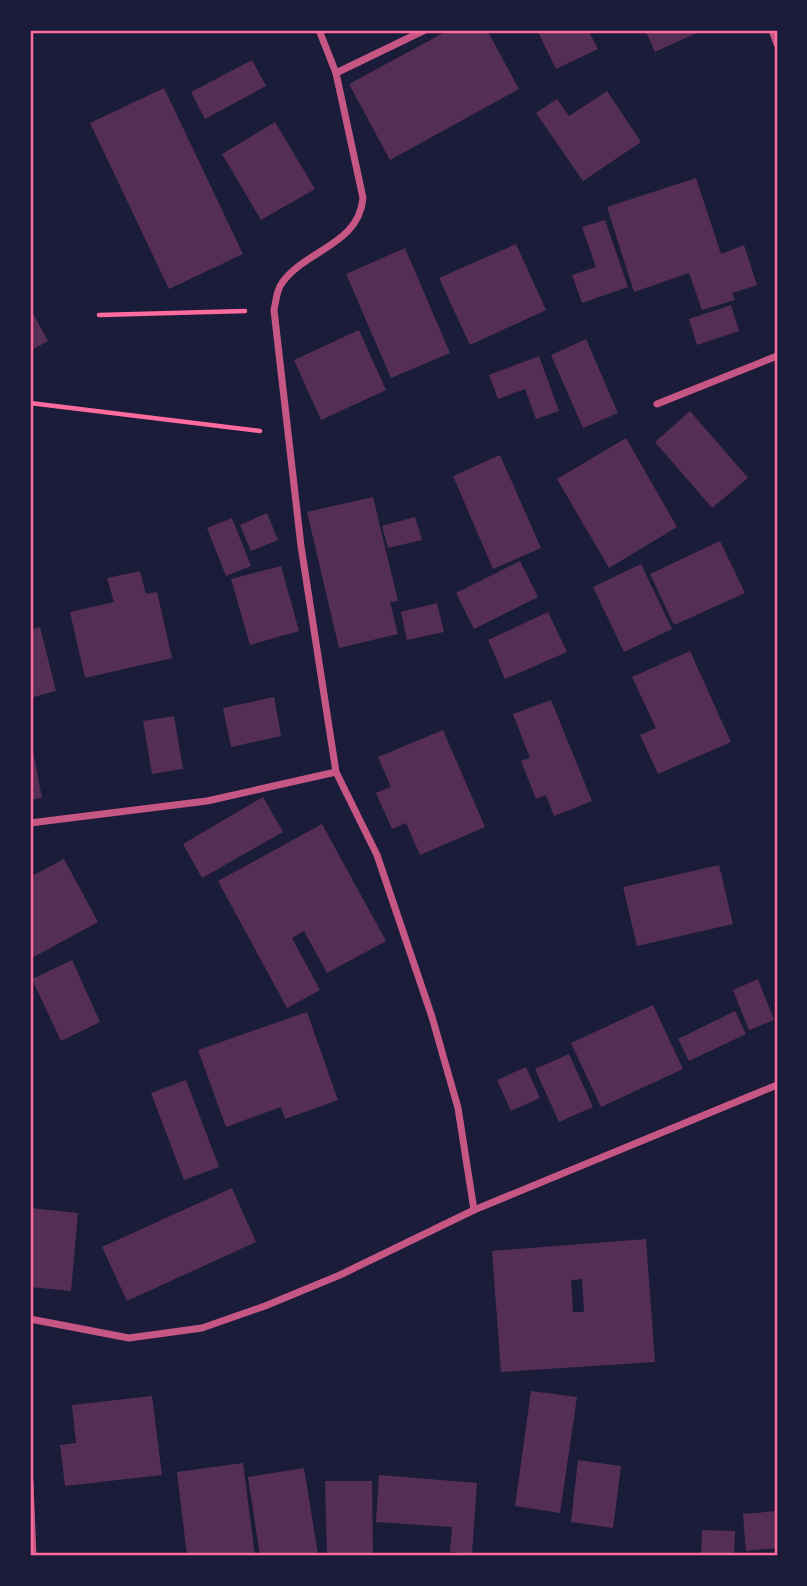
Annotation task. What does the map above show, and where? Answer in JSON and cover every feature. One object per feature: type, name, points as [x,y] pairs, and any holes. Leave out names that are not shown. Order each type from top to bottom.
[{"type":"street","points":[[318,30],[336,73],[363,198],[362,215],[351,230],[282,282],[274,310],[300,547],[336,772],[377,855],[432,1017],[457,1108],[474,1210]]},
{"type":"street","points":[[336,73],[425,30]]},
{"type":"street","points":[[772,30],[777,44]]},
{"type":"street","points":[[657,404],[777,356]]},
{"type":"street","points":[[30,823],[207,801],[336,772]]},
{"type":"street","points":[[30,1319],[129,1338],[202,1328],[340,1275],[474,1210],[777,1085]]},
{"type":"street","points":[[30,1482],[33,1556]]},
{"type":"path","points":[[99,316],[274,310]]},
{"type":"path","points":[[30,403],[289,434]]},
{"type":"building","points":[[449,30],[487,30],[519,89],[390,160],[349,84]]},
{"type":"building","points":[[537,30],[588,30],[598,49],[556,69]]},
{"type":"building","points":[[645,30],[703,30],[655,52]]},
{"type":"building","points":[[252,60],[266,86],[205,119],[191,92]]},
{"type":"building","points":[[164,88],[243,254],[169,289],[90,123]]},
{"type":"building","points":[[607,91],[641,142],[583,181],[536,113],[557,99],[569,116]]},
{"type":"building","points":[[275,122],[315,189],[261,220],[222,154]]},
{"type":"building","points":[[696,178],[721,254],[744,245],[757,285],[732,293],[735,300],[702,310],[689,273],[634,292],[607,207]]},
{"type":"building","points":[[605,220],[628,287],[582,303],[572,275],[596,267],[582,227]]},
{"type":"building","points":[[516,244],[546,310],[470,345],[439,278]]},
{"type":"building","points":[[405,248],[450,353],[391,378],[346,274]]},
{"type":"building","points":[[731,305],[739,331],[697,345],[689,319]]},
{"type":"building","points":[[30,308],[48,341],[30,351]]},
{"type":"building","points":[[359,330],[386,390],[321,420],[294,360]]},
{"type":"building","points":[[586,339],[618,413],[583,428],[551,355]]},
{"type":"building","points":[[539,356],[559,411],[536,419],[525,389],[498,399],[489,375]]},
{"type":"building","points":[[690,411],[748,478],[712,508],[655,442]]},
{"type":"building","points":[[626,438],[677,527],[609,568],[557,479]]},
{"type":"building","points":[[500,455],[541,548],[493,569],[453,476]]},
{"type":"building","points":[[373,497],[398,601],[390,602],[398,634],[339,648],[307,512]]},
{"type":"building","points":[[267,513],[278,540],[251,551],[240,525]]},
{"type":"building","points":[[415,517],[422,540],[388,548],[382,526]]},
{"type":"building","points":[[232,518],[251,566],[226,576],[207,528]]},
{"type":"building","points":[[720,541],[745,593],[674,625],[650,574]]},
{"type":"building","points":[[520,561],[538,597],[474,629],[456,593]]},
{"type":"building","points":[[641,564],[672,629],[624,652],[593,587]]},
{"type":"building","points":[[281,566],[299,631],[250,645],[231,579]]},
{"type":"building","points":[[140,571],[146,594],[157,592],[172,658],[85,678],[70,612],[114,602],[107,578]]},
{"type":"building","points":[[437,603],[444,632],[407,640],[401,612]]},
{"type":"building","points":[[548,612],[567,652],[505,679],[488,640]]},
{"type":"building","points":[[40,627],[56,691],[30,698],[30,630]]},
{"type":"building","points":[[690,651],[731,742],[658,774],[640,735],[656,728],[632,677]]},
{"type":"building","points":[[274,697],[281,736],[231,747],[223,708]]},
{"type":"building","points":[[551,700],[592,801],[554,816],[546,795],[536,799],[521,761],[530,758],[513,714]]},
{"type":"building","points":[[174,716],[183,769],[152,774],[143,721]]},
{"type":"building","points":[[443,730],[485,827],[420,855],[406,823],[392,829],[376,793],[391,787],[378,757]]},
{"type":"building","points":[[30,742],[42,798],[30,800]]},
{"type":"building","points":[[263,797],[283,832],[202,878],[183,844]]},
{"type":"building","points":[[322,824],[386,941],[327,973],[304,931],[292,938],[320,990],[287,1008],[218,881]]},
{"type":"building","points":[[64,859],[98,922],[30,959],[30,877]]},
{"type":"building","points":[[719,865],[733,924],[637,946],[623,887]]},
{"type":"building","points":[[72,960],[100,1022],[61,1041],[32,979]]},
{"type":"building","points":[[758,979],[774,1020],[749,1030],[733,990]]},
{"type":"building","points":[[653,1005],[683,1069],[601,1107],[571,1043]]},
{"type":"building","points":[[735,1011],[746,1034],[689,1061],[678,1039]]},
{"type":"building","points":[[307,1012],[338,1100],[285,1119],[281,1107],[226,1127],[198,1050]]},
{"type":"building","points":[[569,1054],[593,1107],[559,1122],[535,1069]]},
{"type":"building","points":[[526,1067],[540,1098],[511,1111],[497,1080]]},
{"type":"building","points":[[186,1080],[219,1167],[184,1180],[151,1093]]},
{"type":"building","points":[[232,1188],[256,1242],[127,1301],[102,1247]]},
{"type":"building","points":[[30,1208],[78,1213],[71,1291],[30,1287]]},
{"type":"building","points":[[646,1239],[655,1362],[501,1372],[492,1251]],"holes":[[[582,1279],[584,1312],[573,1312],[571,1280]]]},
{"type":"building","points":[[531,1391],[577,1397],[560,1513],[515,1506]]},
{"type":"building","points":[[152,1396],[162,1475],[65,1486],[60,1445],[76,1443],[72,1405]]},
{"type":"building","points":[[578,1460],[621,1466],[613,1528],[571,1522]]},
{"type":"building","points":[[243,1463],[255,1556],[187,1556],[177,1472]]},
{"type":"building","points":[[304,1468],[318,1554],[260,1556],[248,1477]]},
{"type":"building","points":[[379,1475],[477,1483],[472,1554],[450,1552],[452,1527],[376,1522]]},
{"type":"building","points":[[325,1481],[372,1481],[373,1556],[327,1556]]},
{"type":"building","points":[[777,1511],[777,1548],[746,1551],[743,1514]]},
{"type":"building","points":[[702,1530],[735,1531],[734,1556],[701,1556]]}]
